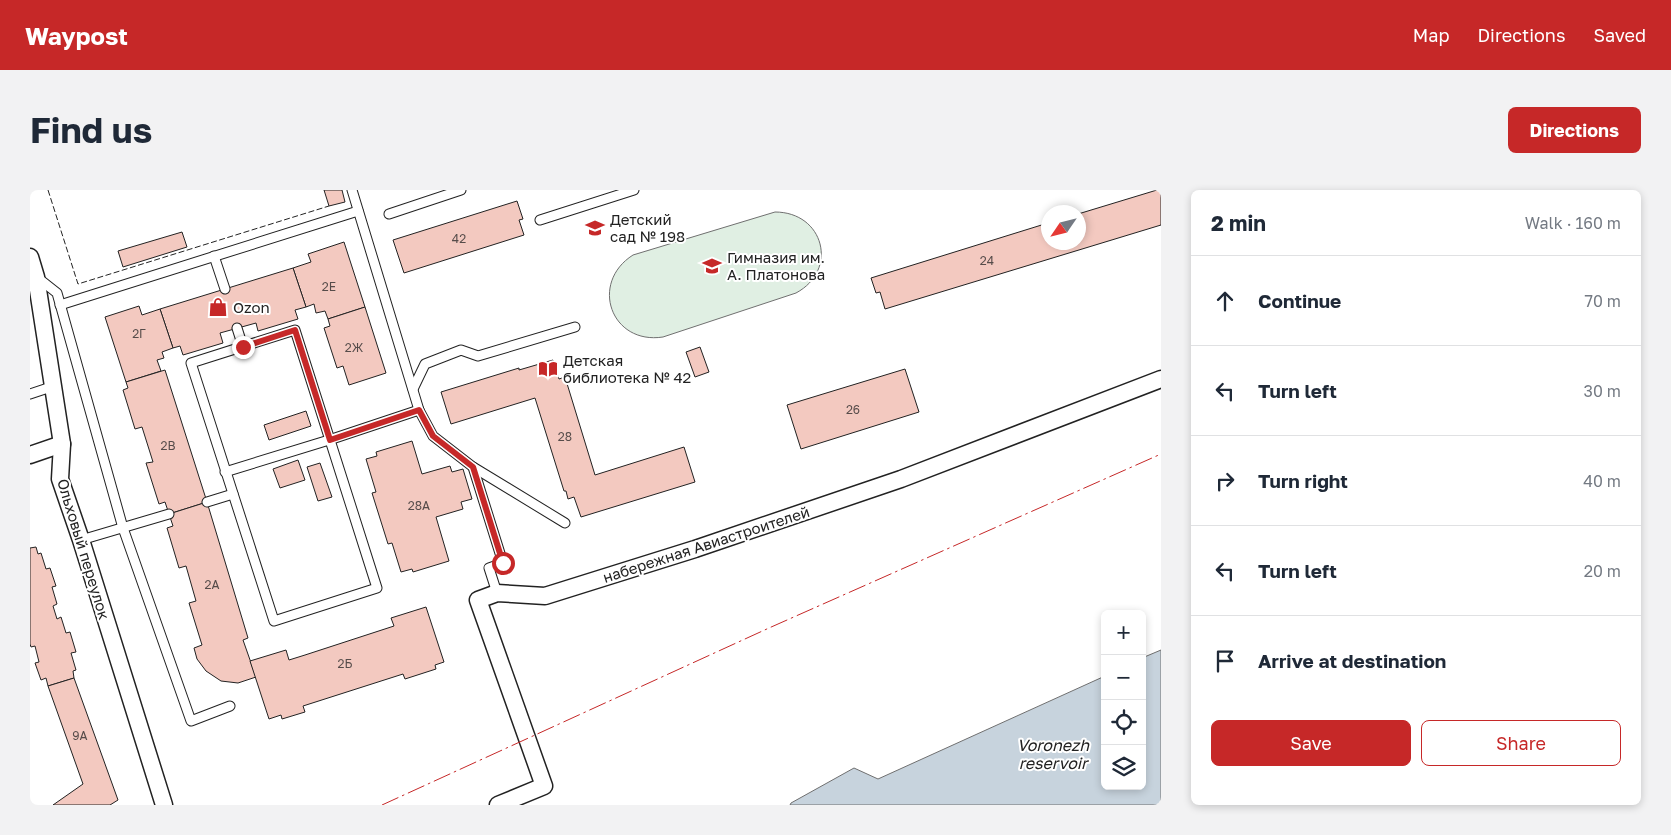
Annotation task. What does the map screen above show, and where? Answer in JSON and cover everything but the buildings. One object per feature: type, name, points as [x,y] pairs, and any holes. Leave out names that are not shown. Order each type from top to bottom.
[{"type":"street","name":"Ольховый переулок","points":[[30,257],[36,277],[62,444],[60,479],[164,805]]},
{"type":"street","name":"набережная Авиастроителей","points":[[497,593],[545,596],[695,549],[901,479],[1161,379]]},
{"type":"street","points":[[30,455],[62,444]]},
{"type":"street","points":[[497,593],[478,600],[544,786],[498,805]]},
{"type":"lane","points":[[352,190],[419,410],[433,436],[473,467],[565,523]]},
{"type":"lane","points":[[389,214],[461,190]]},
{"type":"lane","points":[[540,220],[634,190]]},
{"type":"lane","points":[[60,305],[358,210]]},
{"type":"lane","points":[[214,256],[224,289]]},
{"type":"lane","points":[[36,277],[57,293],[123,528],[191,721],[230,706]]},
{"type":"lane","points":[[413,389],[425,364],[461,350],[478,356],[574,327]]},
{"type":"lane","points":[[237,328],[243,347]]},
{"type":"lane","points":[[295,330],[330,440],[377,588],[274,621],[191,363],[295,330]]},
{"type":"lane","points":[[30,394],[54,386]]},
{"type":"lane","points":[[225,472],[419,410]]},
{"type":"lane","points":[[473,467],[503,563],[489,568],[497,593]]},
{"type":"lane","points":[[207,502],[233,494]]},
{"type":"lane","points":[[81,540],[169,514]]},
{"type":"green space","points":[[775,212],[792,215],[805,221],[815,232],[820,244],[821,257],[818,271],[809,283],[796,293],[663,337],[645,337],[630,332],[619,322],[612,310],[609,295],[612,281],[620,267],[633,255]]},
{"type":"water","name":"Voronezh reservoir","points":[[1161,650],[1161,805],[790,805],[854,768],[878,779],[1101,678],[1101,790],[1146,790],[1146,656]]},
{"type":"fence","points":[[48,190],[78,284],[329,206]]},
{"type":"power","points":[[382,805],[769,628],[1161,454]]},
{"type":"place","name":"Детский сад № 198","points":[[595,228]]},
{"type":"place","name":"Гимназия им. А. Платонова","points":[[712,266]]},
{"type":"place","name":"Ozon","points":[[218,307]]},
{"type":"place","name":"Детская библиотека № 42","points":[[548,369]]},
{"type":"route","points":[[243,347],[295,330],[330,440],[419,410],[433,436],[473,467],[503,563]]}]
